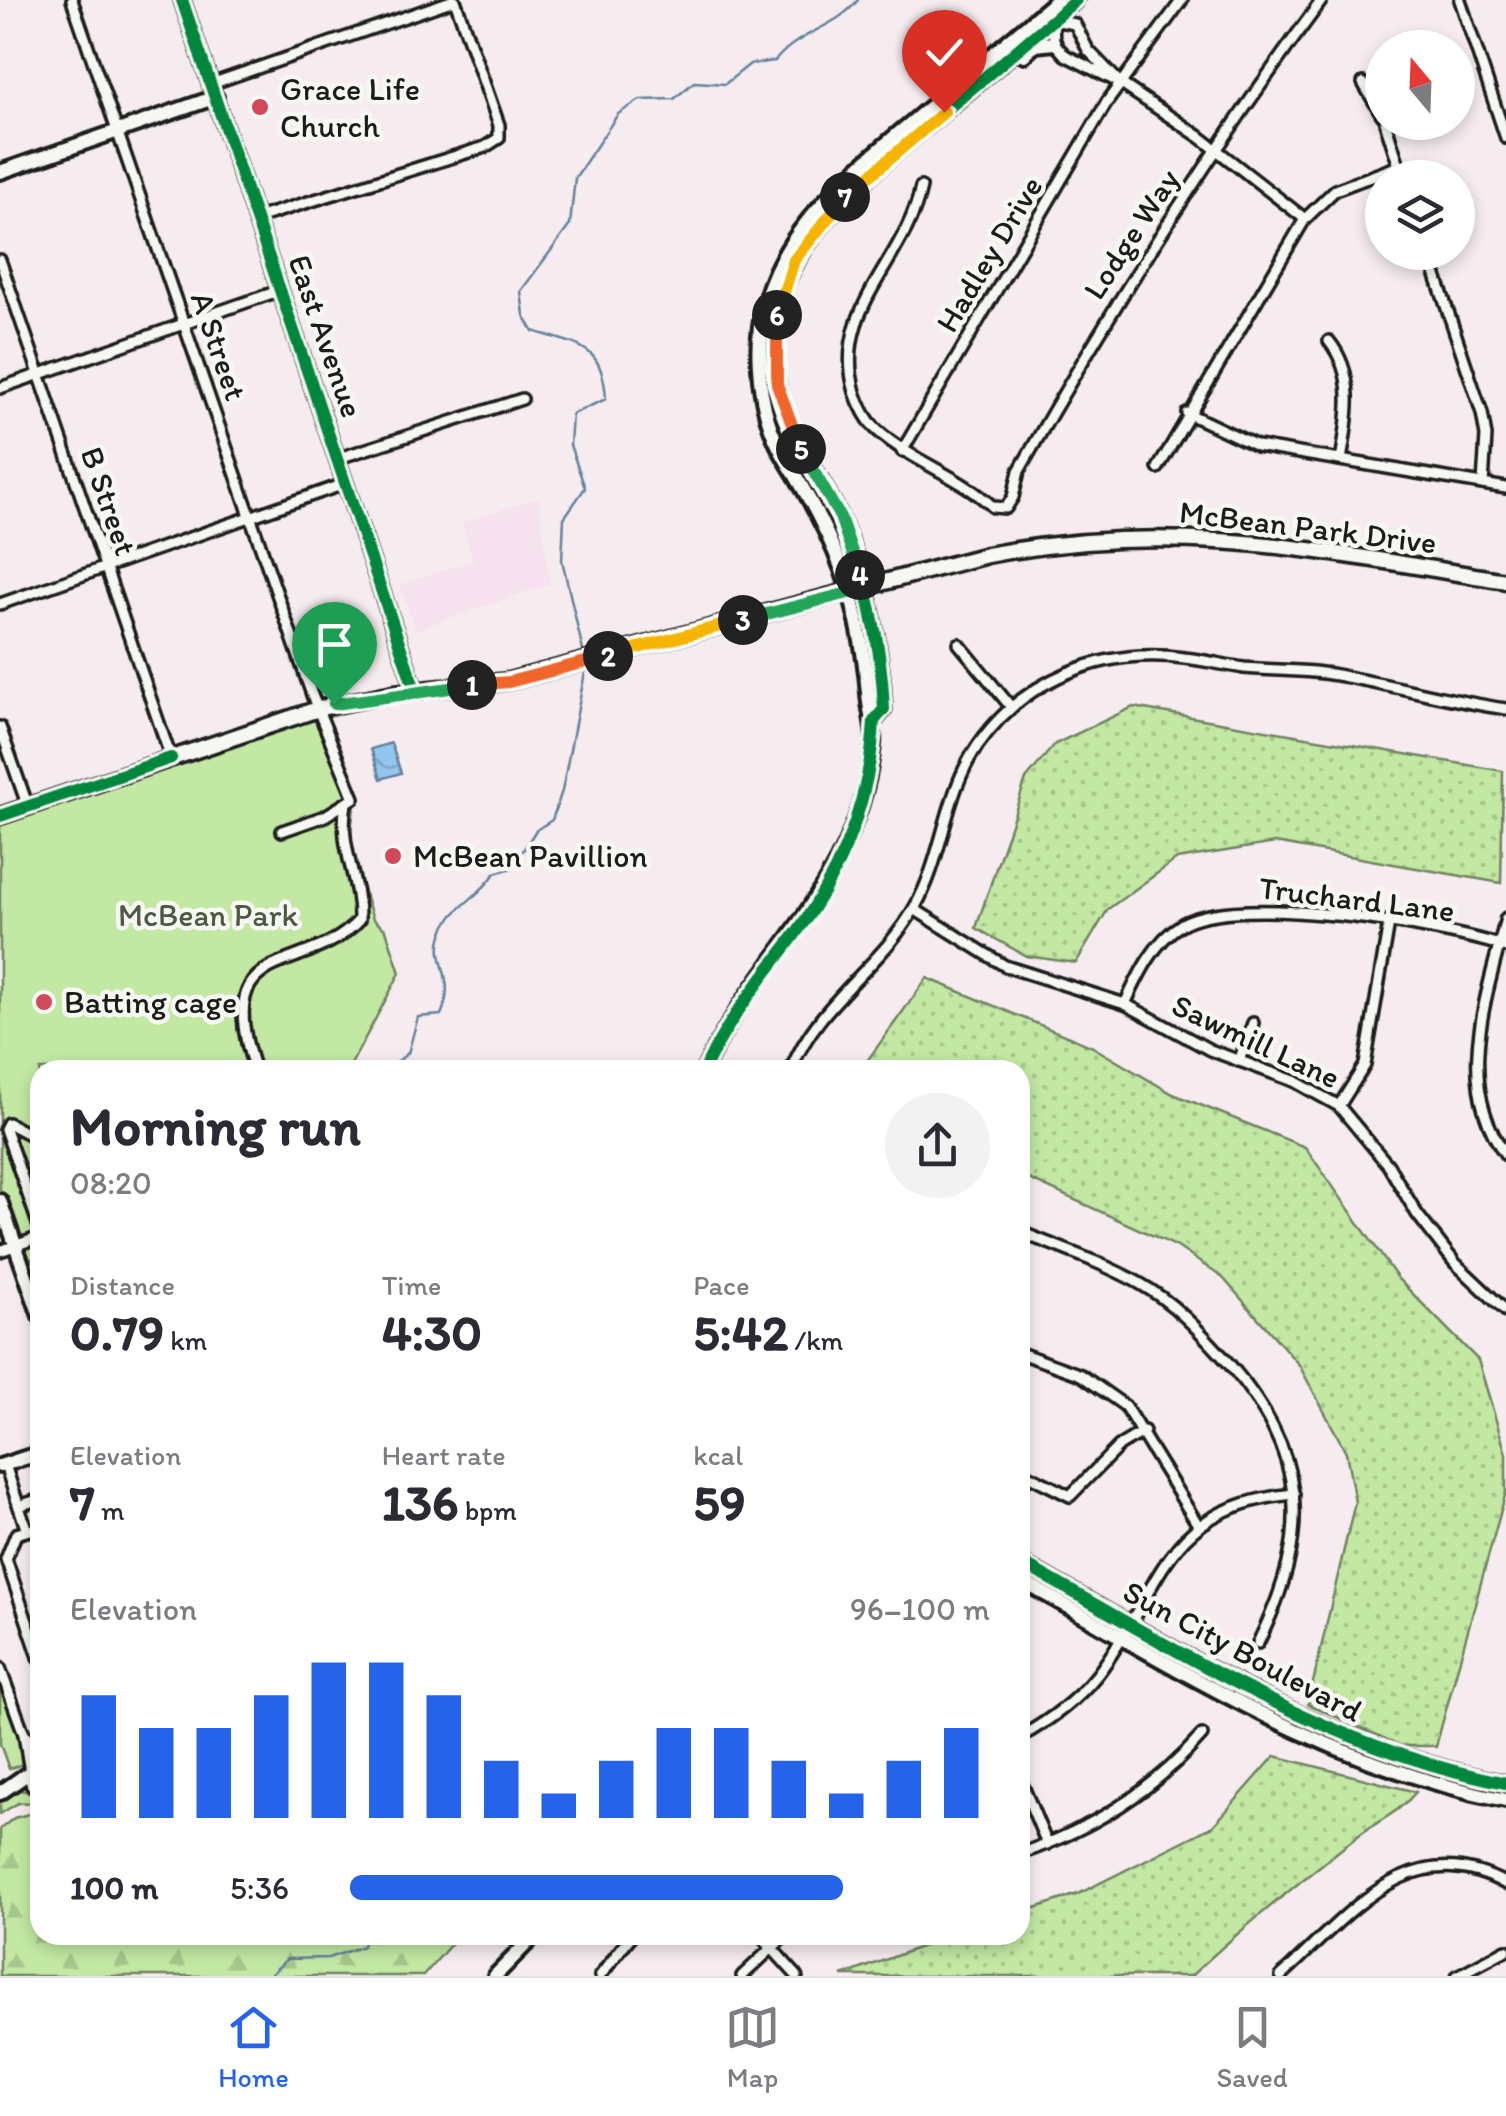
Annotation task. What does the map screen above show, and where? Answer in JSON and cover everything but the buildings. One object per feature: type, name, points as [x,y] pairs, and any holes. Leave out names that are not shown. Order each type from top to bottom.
[{"type":"main road","name":"McBean Park Drive","points":[[0,816],[319,708],[415,690],[509,682],[1028,547],[1172,536],[1273,543],[1506,581]]},
{"type":"street","name":"A Street","points":[[72,0],[350,800]]},
{"type":"street","name":"East Avenue","points":[[182,0],[415,690]]},
{"type":"street","points":[[0,172],[118,131],[213,90],[454,0],[499,125],[499,138],[485,147],[257,218]]},
{"type":"street","points":[[709,1060],[728,1020],[795,934],[840,860],[864,798],[874,721],[856,591],[840,517],[784,412],[776,365],[776,316],[794,260],[814,230],[854,188],[944,112],[1048,15],[1056,0]]},
{"type":"street","points":[[856,591],[826,523],[784,457],[766,419],[757,346],[770,281],[782,254],[822,200],[1048,15],[1076,0]]},
{"type":"street","name":"Hadley Drive","points":[[902,450],[1120,84],[1182,0]]},
{"type":"street","name":"Lodge Way","points":[[902,450],[994,507],[1006,508],[1014,497],[1018,471],[1111,308],[1214,148],[1322,0]]},
{"type":"street","points":[[1460,0],[1506,138]]},
{"type":"street","points":[[1048,15],[1054,43],[1065,54],[1120,84],[1214,148],[1305,219]]},
{"type":"street","points":[[1048,15],[1074,24],[1088,50],[1120,84]]},
{"type":"street","points":[[944,112],[1035,46],[1054,43]]},
{"type":"street","points":[[1080,59],[1088,50]]},
{"type":"street","points":[[1158,468],[1305,219],[1335,190],[1365,179]]},
{"type":"street","points":[[902,450],[874,428],[858,401],[850,375],[849,342],[858,310],[909,223],[921,187]]},
{"type":"street","name":"B Street","points":[[0,260],[171,758]]},
{"type":"street","points":[[1434,270],[1482,413],[1486,436],[1482,484]]},
{"type":"street","points":[[0,388],[282,290]]},
{"type":"street","points":[[1329,340],[1344,369],[1348,394],[1341,460]]},
{"type":"street","points":[[339,458],[522,399]]},
{"type":"street","points":[[1187,413],[1257,446],[1506,488]]},
{"type":"street","points":[[0,604],[347,483]]},
{"type":"street","points":[[959,644],[1011,706]]},
{"type":"street","points":[[797,1060],[838,996],[914,909],[960,776],[978,745],[1011,706],[1060,676],[1094,662],[1152,656],[1342,676],[1429,698],[1506,709]]},
{"type":"street","points":[[0,727],[28,807]]},
{"type":"street","points":[[350,800],[363,808]]},
{"type":"street","points":[[282,831],[325,816],[350,800]]},
{"type":"street","points":[[251,1060],[243,1037],[243,1006],[256,977],[282,959],[342,938],[359,920],[359,902],[343,848],[350,800]]},
{"type":"street","name":"Sawmill Lane","points":[[914,909],[1005,966],[1125,1004],[1164,1028],[1294,1082],[1339,1106],[1388,1165],[1416,1214],[1455,1263],[1506,1311]]},
{"type":"street","name":"Truchard Lane","points":[[1125,1004],[1158,946],[1181,925],[1215,911],[1250,909],[1389,923],[1503,946]]},
{"type":"street","points":[[1506,918],[1503,946],[1479,1030],[1475,1069],[1480,1098],[1506,1155]]},
{"type":"street","points":[[1339,1106],[1365,1065],[1389,923]]},
{"type":"street","points":[[1240,1062],[1252,1023]]},
{"type":"street","points":[[4,1119],[30,1135]]},
{"type":"street","points":[[4,1119],[30,1201]]},
{"type":"street","points":[[0,1201],[30,1287]]},
{"type":"street","points":[[1030,1236],[1139,1283],[1195,1325],[1270,1418],[1285,1451],[1294,1494],[1296,1536],[1290,1565],[1258,1642]]},
{"type":"street","points":[[0,1251],[30,1241]]},
{"type":"street","points":[[1030,1357],[1098,1384],[1125,1406],[1144,1431],[1198,1524]]},
{"type":"street","points":[[1030,1476],[1070,1496],[1120,1446],[1144,1431]]},
{"type":"street","points":[[26,1528],[2,1465],[30,1456]]},
{"type":"street","points":[[1030,1730],[1081,1693],[1125,1630],[1162,1566],[1198,1524],[1242,1503],[1294,1494]]},
{"type":"street","points":[[19,1506],[30,1502]]},
{"type":"street","points":[[30,1528],[12,1539],[6,1559],[30,1630]]},
{"type":"street","name":"Sun City Boulevard","points":[[1030,1568],[1125,1630],[1315,1742],[1398,1773],[1506,1800]]},
{"type":"street","name":"Sun City Boulevard","points":[[1030,1585],[1321,1728],[1404,1759],[1506,1783]]},
{"type":"street","points":[[0,1668],[30,1750]]},
{"type":"street","points":[[24,1734],[30,1750]]},
{"type":"street","points":[[1030,1850],[1138,1796],[1172,1770],[1202,1735]]},
{"type":"street","points":[[1,1793],[30,1767]]},
{"type":"street","points":[[1,1793],[30,1789]]},
{"type":"street","points":[[1030,1804],[1046,1844]]},
{"type":"street","points":[[1281,1976],[1374,1893],[1402,1874],[1430,1866],[1461,1865],[1506,1884]]},
{"type":"street","points":[[495,1976],[525,1945]]},
{"type":"street","points":[[600,1976],[624,1945]]},
{"type":"street","points":[[742,1976],[770,1946],[796,1976]]},
{"type":"street","points":[[1457,1976],[1506,1950]]},
{"type":"shaded area","points":[[539,497],[550,584],[415,630],[400,585],[473,560],[462,523]]},
{"type":"green space","points":[[1133,707],[1503,771],[1501,883],[1275,843],[1177,859],[1108,909],[1076,963],[1026,956],[976,928],[1026,779],[1055,744]]},
{"type":"green space","name":"McBean Park","points":[[322,713],[355,800],[349,847],[373,919],[386,930],[400,973],[353,1060],[30,1060],[30,1260],[24,1262],[0,1192],[0,823]]},
{"type":"green space","points":[[927,978],[1091,1046],[1173,1094],[1305,1147],[1398,1279],[1478,1360],[1506,1454],[1506,1492],[1436,1746],[1401,1746],[1308,1704],[1355,1502],[1346,1452],[1299,1365],[1223,1278],[1176,1246],[1030,1180],[1030,1060],[868,1060]]},
{"type":"green space","points":[[0,1673],[30,1750],[30,1761],[9,1769],[0,1744]]},
{"type":"green space","points":[[1275,1756],[1416,1792],[1292,1889],[1191,1976],[842,1976],[925,1945],[1030,1945],[1030,1910],[1078,1894],[1213,1826]]},
{"type":"green space","points":[[14,1789],[30,1792],[30,1802],[18,1803],[0,1814],[0,1796]]},
{"type":"green space","points":[[30,1814],[30,1945],[450,1945],[423,1976],[0,1976],[0,1829],[14,1818]]},
{"type":"water","points":[[391,743],[401,773],[381,779],[371,749]]},
{"type":"waterway","points":[[584,655],[562,560],[564,518],[585,488],[570,445],[572,414],[606,399],[604,381],[600,367],[586,350],[533,331],[524,315],[521,291],[570,225],[575,178],[618,114],[640,100],[674,99],[694,82],[725,84],[750,64],[775,61],[858,0]]},
{"type":"waterway","points":[[399,1060],[408,1053],[418,1017],[441,1015],[447,991],[440,956],[445,927],[495,873],[512,868],[536,830],[552,820],[562,791],[586,667]]},
{"type":"waterway","points":[[269,1976],[287,1959],[328,1958],[363,1945]]},
{"type":"cycle path","points":[[182,0],[415,690]]},
{"type":"cycle path","points":[[709,1060],[735,1016],[811,912],[839,861],[860,807],[874,721],[884,709],[876,635],[858,563],[835,506],[793,431],[776,380],[774,334],[783,292],[801,254],[859,186],[1076,0]]},
{"type":"cycle path","points":[[0,816],[171,758]]},
{"type":"cycle path","points":[[1030,1568],[1196,1661],[1315,1721],[1440,1767],[1506,1783]]},
{"type":"place","name":"Grace Life Church","points":[[260,107]]},
{"type":"place","name":"McBean Pavillion","points":[[393,856]]},
{"type":"place","name":"Batting cage","points":[[44,1002]]},
{"type":"route","points":[[334,704],[394,693],[509,682],[864,589],[840,517],[784,412],[777,384],[776,316],[794,260],[814,230],[854,188],[944,112]]}]
